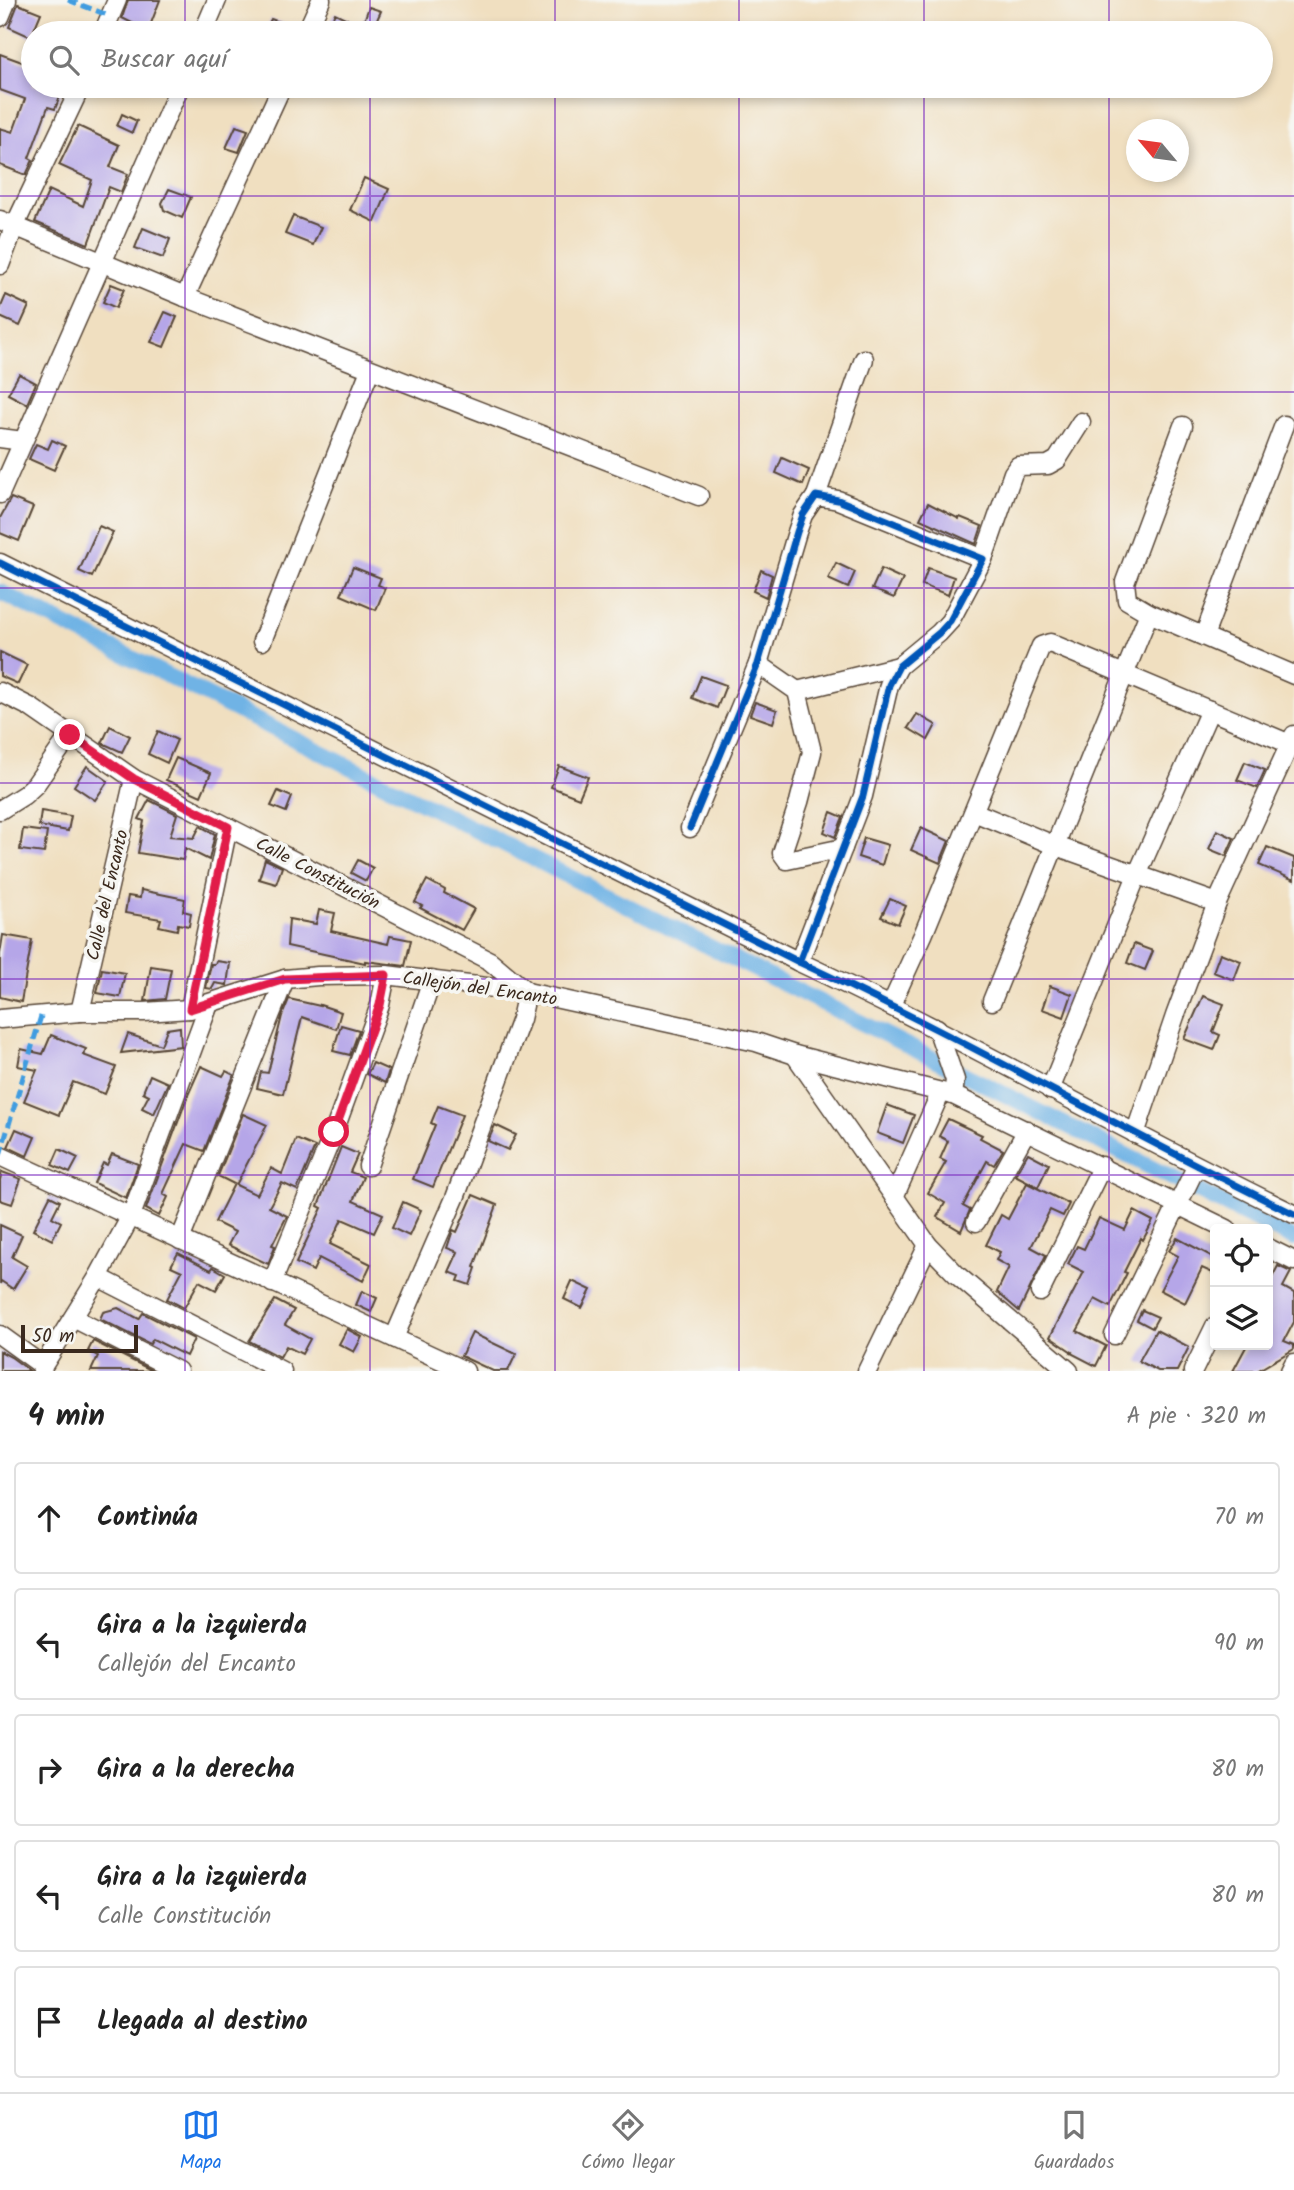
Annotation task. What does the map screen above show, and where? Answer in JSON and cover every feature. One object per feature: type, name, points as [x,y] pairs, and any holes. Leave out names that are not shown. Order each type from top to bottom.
[{"type":"street","points":[[0,17],[7,0]]},
{"type":"street","points":[[108,21],[117,0]]},
{"type":"street","points":[[208,21],[217,0]]},
{"type":"street","points":[[311,21],[321,0]]},
{"type":"street","points":[[0,265],[7,223],[75,98]]},
{"type":"street","points":[[0,494],[175,98]]},
{"type":"street","points":[[185,297],[276,98]]},
{"type":"street","points":[[7,223],[370,370],[699,496]]},
{"type":"street","points":[[690,828],[758,664],[797,532],[803,515],[816,496],[864,359]]},
{"type":"street","points":[[261,641],[370,370]]},
{"type":"street","points":[[799,962],[863,796],[889,685],[899,666],[950,621],[983,559],[1013,473],[1018,466],[1048,465],[1057,460],[1081,422]]},
{"type":"street","points":[[1204,636],[1284,425]]},
{"type":"street","points":[[1183,426],[1125,582],[1127,600],[1149,613],[1204,636],[1292,669]]},
{"type":"street","points":[[0,438],[23,441]]},
{"type":"street","points":[[816,496],[838,499],[983,559]]},
{"type":"street","points":[[0,563],[799,962],[891,1005],[940,1035],[1050,1090],[1195,1170],[1294,1214]]},
{"type":"street","points":[[992,1001],[1149,613]]},
{"type":"street","points":[[891,1005],[974,812],[1041,646],[1050,643],[1210,710],[1292,739],[1217,903],[1135,1135]]},
{"type":"street","points":[[758,664],[797,691],[812,751],[782,853],[788,860],[843,848]]},
{"type":"street","points":[[797,691],[899,666]]},
{"type":"street","name":"Calle Constitución","points":[[0,692],[30,708],[134,779],[490,961],[527,992]]},
{"type":"street","points":[[1050,1090],[1137,875],[1210,710]]},
{"type":"street","points":[[0,810],[24,795],[34,785],[70,735]]},
{"type":"street","name":"Calle del Encanto","points":[[80,1012],[134,779]]},
{"type":"street","points":[[974,812],[1056,846],[1217,903]]},
{"type":"street","points":[[190,1009],[228,827]]},
{"type":"street","points":[[272,1283],[339,1119],[380,1005],[386,975]]},
{"type":"street","name":"Callejón del Encanto","points":[[0,1019],[80,1012],[190,1009],[285,979],[386,975],[527,992],[757,1042],[795,1055],[950,1089],[1027,1130],[1180,1201],[1219,1224]]},
{"type":"street","points":[[180,1240],[285,979]]},
{"type":"street","points":[[368,1166],[432,980]]},
{"type":"street","points":[[394,1338],[455,1198],[522,1019],[527,992]]},
{"type":"street","points":[[0,1335],[42,1368],[98,1277],[131,1216],[209,1004]]},
{"type":"street","points":[[894,1197],[950,1089],[940,1035]]},
{"type":"street","points":[[795,1055],[928,1245],[957,1275],[1069,1371]]},
{"type":"street","points":[[976,1222],[1027,1130]]},
{"type":"street","points":[[0,1156],[465,1371]]},
{"type":"street","points":[[1040,1292],[1102,1166]]},
{"type":"street","points":[[1114,1335],[1195,1170]]},
{"type":"street","points":[[867,1371],[928,1245]]},
{"type":"street","points":[[1273,1250],[1294,1261]]},
{"type":"street","points":[[98,1277],[282,1371]]},
{"type":"street","points":[[73,1318],[178,1371]]},
{"type":"street","points":[[1193,1371],[1210,1336]]},
{"type":"street","points":[[1290,1371],[1294,1363]]},
{"type":"building","points":[[128,0],[160,0],[152,21],[128,21],[122,18]]},
{"type":"building","points":[[18,4],[41,13],[38,21],[21,21],[21,32],[9,27]]},
{"type":"building","points":[[369,7],[381,11],[376,21],[364,21]]},
{"type":"building","points":[[335,13],[352,21],[331,21]]},
{"type":"building","points":[[0,54],[21,62],[21,98],[0,90]]},
{"type":"building","points":[[22,98],[59,98],[55,109],[48,107],[29,158],[33,160],[26,175],[0,165],[0,128],[13,132],[25,99]]},
{"type":"building","points":[[122,114],[137,121],[132,133],[117,126]]},
{"type":"building","points":[[78,126],[119,145],[110,167],[128,174],[121,192],[109,187],[88,244],[35,222],[49,190],[83,206],[92,180],[59,165]]},
{"type":"building","points":[[236,126],[248,130],[239,152],[226,148]]},
{"type":"building","points":[[364,178],[389,189],[375,222],[350,210]]},
{"type":"building","points":[[169,189],[191,197],[182,218],[164,210],[162,203]]},
{"type":"building","points":[[293,216],[321,227],[313,245],[285,234]]},
{"type":"building","points":[[143,228],[170,239],[163,258],[135,248]]},
{"type":"building","points":[[111,284],[124,289],[116,308],[103,302]]},
{"type":"building","points":[[6,295],[29,306],[20,326],[0,317],[0,309]]},
{"type":"building","points":[[165,312],[177,317],[164,347],[151,342]]},
{"type":"building","points":[[19,374],[36,383],[27,404],[8,394]]},
{"type":"building","points":[[52,440],[65,446],[54,470],[29,459],[36,444],[48,449]]},
{"type":"building","points":[[782,458],[809,470],[803,485],[776,473]]},
{"type":"building","points":[[11,498],[33,507],[19,541],[0,533],[0,518]]},
{"type":"building","points":[[928,503],[959,519],[960,517],[982,526],[976,544],[920,519]]},
{"type":"building","points":[[99,526],[113,532],[92,577],[79,571]]},
{"type":"building","points":[[836,563],[855,572],[848,588],[828,579]]},
{"type":"building","points":[[353,567],[381,578],[378,585],[385,588],[376,610],[341,595]]},
{"type":"building","points":[[928,568],[954,577],[948,595],[922,585]]},
{"type":"building","points":[[881,569],[903,579],[894,598],[872,589]]},
{"type":"building","points":[[761,570],[772,575],[766,597],[753,591]]},
{"type":"building","points":[[0,652],[27,665],[18,684],[0,676]]},
{"type":"building","points":[[701,676],[726,685],[717,708],[692,698]]},
{"type":"building","points":[[755,702],[777,710],[773,723],[750,715]]},
{"type":"building","points":[[917,714],[936,725],[928,740],[908,728]]},
{"type":"building","points":[[110,726],[130,736],[122,752],[102,743]]},
{"type":"building","points":[[158,731],[177,740],[167,763],[148,754]]},
{"type":"building","points":[[176,758],[211,773],[201,796],[166,780]]},
{"type":"building","points":[[1245,762],[1265,770],[1257,788],[1237,780]]},
{"type":"building","points":[[87,766],[108,781],[95,800],[74,786]]},
{"type":"building","points":[[559,766],[588,777],[579,798],[551,787]]},
{"type":"building","points":[[278,791],[292,797],[286,812],[271,806]]},
{"type":"building","points":[[149,800],[177,814],[170,836],[194,838],[200,826],[215,834],[209,860],[185,848],[183,860],[138,853],[144,821],[139,819]]},
{"type":"building","points":[[41,811],[71,816],[68,831],[39,826]]},
{"type":"building","points":[[831,812],[843,817],[835,837],[824,832]]},
{"type":"building","points":[[921,828],[949,841],[940,863],[911,850]]},
{"type":"building","points":[[23,829],[47,832],[44,853],[20,850]]},
{"type":"building","points":[[1217,830],[1234,838],[1226,856],[1209,849]]},
{"type":"building","points":[[864,838],[888,845],[882,865],[858,857]]},
{"type":"building","points":[[1267,847],[1294,858],[1294,880],[1259,865]]},
{"type":"building","points":[[265,859],[282,867],[276,884],[259,879]]},
{"type":"building","points":[[358,860],[373,868],[366,881],[351,873]]},
{"type":"building","points":[[427,880],[445,890],[444,893],[474,909],[462,930],[420,908],[422,906],[415,902]]},
{"type":"building","points":[[141,890],[185,899],[183,911],[191,913],[189,926],[178,924],[177,930],[159,926],[161,919],[125,913],[128,896],[140,898]]},
{"type":"building","points":[[890,899],[906,906],[898,924],[881,917]]},
{"type":"building","points":[[319,910],[335,913],[331,931],[388,944],[390,936],[411,940],[405,966],[365,963],[287,946],[289,919],[316,924]]},
{"type":"building","points":[[3,935],[32,940],[21,1002],[0,997]]},
{"type":"building","points":[[1134,944],[1153,951],[1145,970],[1127,963]]},
{"type":"building","points":[[1220,953],[1241,961],[1234,980],[1213,972]]},
{"type":"building","points":[[216,961],[230,963],[227,985],[215,983],[212,989],[206,988],[211,964]]},
{"type":"building","points":[[151,966],[171,969],[165,999],[145,1001]]},
{"type":"building","points":[[102,969],[125,973],[120,997],[97,993]]},
{"type":"building","points":[[1050,986],[1072,994],[1064,1017],[1042,1009]]},
{"type":"building","points":[[1203,996],[1224,1004],[1213,1032],[1220,1035],[1214,1050],[1184,1039]]},
{"type":"building","points":[[289,999],[341,1012],[336,1029],[302,1017],[283,1094],[257,1088],[261,1072],[268,1073]]},
{"type":"building","points":[[341,1025],[359,1030],[350,1055],[333,1051]]},
{"type":"building","points":[[180,1027],[181,1046],[121,1053],[128,1034],[161,1045],[167,1029]]},
{"type":"building","points":[[51,1035],[86,1049],[83,1055],[116,1067],[105,1094],[73,1082],[59,1115],[24,1101],[37,1070],[18,1066],[21,1049],[43,1054]]},
{"type":"building","points":[[373,1063],[389,1070],[385,1083],[367,1074]]},
{"type":"building","points":[[201,1066],[223,1076],[226,1071],[234,1075],[204,1151],[186,1144],[163,1194],[168,1197],[159,1216],[146,1209]]},
{"type":"building","points":[[150,1075],[168,1083],[154,1114],[142,1108],[149,1095],[143,1092]]},
{"type":"building","points":[[887,1105],[914,1115],[903,1143],[877,1133]]},
{"type":"building","points":[[438,1106],[462,1115],[433,1187],[413,1179],[435,1125],[431,1123]]},
{"type":"building","points":[[243,1114],[267,1125],[236,1185],[257,1195],[271,1168],[282,1174],[296,1139],[315,1147],[297,1190],[282,1183],[269,1207],[287,1216],[272,1245],[275,1246],[268,1264],[228,1245],[235,1232],[215,1222],[234,1184],[218,1176]]},
{"type":"building","points":[[948,1119],[982,1135],[980,1138],[1003,1150],[994,1165],[987,1161],[963,1206],[970,1210],[961,1231],[937,1217],[945,1203],[928,1193],[946,1162],[940,1159],[948,1141],[939,1136]]},
{"type":"building","points":[[495,1125],[516,1135],[508,1150],[488,1141]]},
{"type":"building","points":[[16,1129],[35,1137],[27,1156],[8,1147]]},
{"type":"building","points":[[341,1147],[358,1154],[350,1172],[363,1177],[353,1201],[383,1214],[374,1233],[342,1219],[330,1244],[371,1264],[363,1281],[319,1258],[313,1271],[296,1263],[322,1208],[318,1206]]},
{"type":"building","points":[[59,1149],[78,1158],[70,1173],[52,1165]]},
{"type":"building","points":[[1028,1153],[1049,1164],[1038,1187],[1015,1175]]},
{"type":"building","points":[[112,1154],[138,1164],[126,1198],[94,1183],[103,1163],[107,1165]]},
{"type":"building","points":[[2,1172],[21,1179],[12,1204],[0,1200]]},
{"type":"building","points":[[1027,1183],[1069,1204],[1063,1216],[1050,1210],[1031,1247],[1046,1255],[1019,1311],[997,1292],[1009,1267],[996,1260],[1000,1252],[986,1245],[1001,1215],[1008,1219]]},
{"type":"building","points":[[473,1195],[497,1205],[470,1285],[458,1281],[460,1276],[449,1272],[458,1252],[447,1248],[453,1230],[457,1232]]},
{"type":"building","points":[[50,1196],[60,1201],[52,1217],[61,1222],[52,1240],[33,1230]]},
{"type":"building","points":[[403,1202],[421,1210],[409,1236],[392,1228]]},
{"type":"building","points":[[1134,1211],[1153,1221],[1124,1272],[1127,1273],[1110,1307],[1095,1299],[1077,1331],[1106,1346],[1096,1366],[1071,1353],[1050,1337],[1084,1272],[1068,1264],[1077,1246],[1084,1249],[1099,1218],[1125,1230]]},
{"type":"building","points":[[0,1225],[22,1235],[12,1257],[27,1266],[13,1289],[1,1281],[0,1284]]},
{"type":"building","points":[[1177,1238],[1210,1255],[1210,1272],[1202,1268],[1185,1303],[1160,1290],[1178,1256],[1169,1251]]},
{"type":"building","points":[[178,1253],[225,1274],[216,1290],[199,1281],[184,1308],[167,1299],[182,1271],[171,1266]]},
{"type":"building","points":[[1278,1266],[1291,1272],[1283,1287],[1294,1293],[1294,1322],[1284,1341],[1294,1345],[1294,1349],[1257,1371],[1233,1371],[1244,1350],[1273,1350],[1273,1276]]},
{"type":"building","points":[[572,1281],[591,1290],[582,1308],[564,1299]]},
{"type":"building","points":[[362,1291],[377,1298],[371,1312],[356,1305]]},
{"type":"building","points":[[275,1300],[294,1310],[285,1325],[310,1339],[302,1354],[286,1346],[280,1357],[249,1341]]},
{"type":"building","points":[[118,1308],[139,1319],[143,1313],[194,1339],[186,1356],[153,1339],[150,1344],[100,1319],[103,1312]]},
{"type":"building","points":[[1142,1310],[1158,1317],[1152,1328],[1137,1320]]},
{"type":"building","points":[[347,1329],[362,1337],[354,1352],[339,1344]]},
{"type":"building","points":[[1156,1330],[1189,1347],[1177,1371],[1158,1371],[1139,1361]]},
{"type":"building","points":[[472,1333],[516,1354],[508,1371],[493,1371],[461,1356]]},
{"type":"building","points":[[93,1341],[153,1371],[91,1371],[98,1356],[88,1351]]},
{"type":"building","points":[[0,1351],[11,1357],[30,1371],[0,1371]]},
{"type":"waterway","points":[[0,592],[1294,1239]]},
{"type":"marked path","points":[[68,0],[110,16]]},
{"type":"marked path","points":[[0,1155],[41,1016]]},
{"type":"cycle path","points":[[690,828],[758,664],[803,515],[816,496],[838,500],[983,559],[950,621],[899,666],[889,685],[863,796],[799,962]]},
{"type":"cycle path","points":[[0,563],[924,1023],[1294,1214]]},
{"type":"route","points":[[70,735],[134,779],[228,827],[190,1009],[285,979],[386,975],[380,1005],[334,1132]]}]
